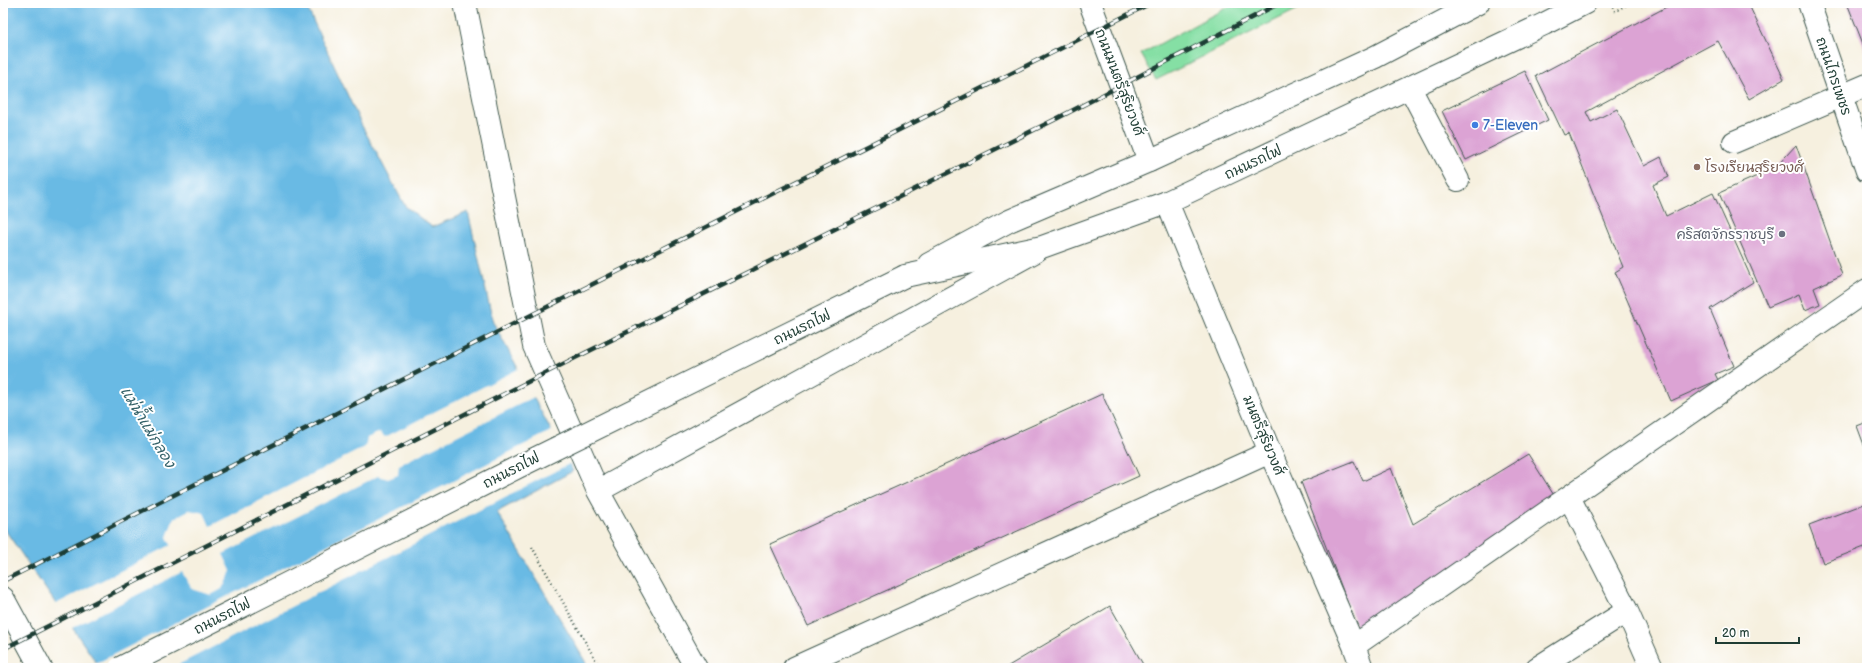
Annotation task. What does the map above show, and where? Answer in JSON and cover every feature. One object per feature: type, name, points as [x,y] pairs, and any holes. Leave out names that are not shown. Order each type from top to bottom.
[{"type":"street","points":[[465,3],[534,346],[598,491],[696,668]]},
{"type":"street","name":"ถนนมนตรีสุริยวงศ์","points":[[1090,3],[1149,161]]},
{"type":"street","name":"ถนนรถไฟ","points":[[120,668],[518,466],[905,276],[1009,221],[1149,161],[1375,57],[1478,3]]},
{"type":"street","name":"ถนนรถไฟ","points":[[905,276],[1042,247],[1167,202],[1410,88],[1585,3]]},
{"type":"street","name":"ถนนไกรเพชร","points":[[1809,3],[1840,97],[1867,171]]},
{"type":"street","points":[[1734,142],[1867,85]]},
{"type":"street","points":[[1410,88],[1458,180]]},
{"type":"street","name":"มนตรีสุริยวงศ์","points":[[1167,202],[1270,452],[1354,646],[1362,668]]},
{"type":"street","points":[[598,491],[1042,247]]},
{"type":"street","points":[[1354,646],[1867,290]]},
{"type":"street","points":[[794,668],[1270,452]]},
{"type":"street","points":[[1569,497],[1627,611],[1652,668]]},
{"type":"street","points":[[3,598],[41,668]]},
{"type":"street","points":[[1537,668],[1627,611]]},
{"type":"path","points":[[1611,3],[1615,11],[1630,3]]},
{"type":"path","points":[[532,547],[600,668]]},
{"type":"green space","points":[[1235,3],[1310,3],[1156,80],[1141,54]]},
{"type":"water","name":"แม่น้ำแม่กลอง","points":[[3,3],[305,3],[361,124],[405,206],[432,227],[468,212],[493,322],[573,471],[497,512],[589,668],[100,668],[3,527]]},
{"type":"pier","points":[[520,368],[536,396],[399,465],[398,475],[388,479],[378,476],[223,554],[231,571],[222,589],[211,595],[192,589],[182,572],[70,629],[54,605],[171,545],[167,537],[174,518],[189,510],[204,513],[210,526],[365,447],[367,438],[380,432],[385,437]]},
{"type":"pier","points":[[553,430],[571,463],[172,668],[97,668],[95,664]]},
{"type":"building","points":[[1674,3],[1748,3],[1784,79],[1749,99],[1718,41],[1586,112],[1591,122],[1617,109],[1644,166],[1661,157],[1669,177],[1653,185],[1666,216],[1713,193],[1753,282],[1710,309],[1734,366],[1715,374],[1718,380],[1671,401],[1615,272],[1623,267],[1569,133],[1564,135],[1536,76]]},
{"type":"building","points":[[1847,3],[1867,3],[1867,54]]},
{"type":"building","points":[[1525,71],[1548,120],[1466,160],[1442,111]]},
{"type":"building","name":"คริสตจักรราชบุรี","points":[[1796,145],[1842,275],[1814,288],[1820,304],[1805,310],[1799,294],[1768,307],[1719,193],[1775,168]]},
{"type":"building","points":[[1102,394],[1139,476],[808,626],[770,544]]},
{"type":"building","points":[[1867,422],[1867,453],[1857,426]]},
{"type":"building","points":[[1528,454],[1555,497],[1360,635],[1301,482],[1354,461],[1363,481],[1391,468],[1413,524]]},
{"type":"building","points":[[1867,503],[1867,546],[1823,563],[1809,525]]},
{"type":"building","points":[[1110,606],[1145,668],[1005,668]]},
{"type":"railway","points":[[3,581],[1151,3]]},
{"type":"railway","points":[[3,649],[569,361],[1054,120],[1280,3]]},
{"type":"place","name":"7-Eleven","points":[[1475,125]]},
{"type":"place","name":"โรงเรียนสุริยวงศ์","points":[[1697,167]]},
{"type":"place","name":"คริสตจักรราชบุรี","points":[[1782,234]]}]
